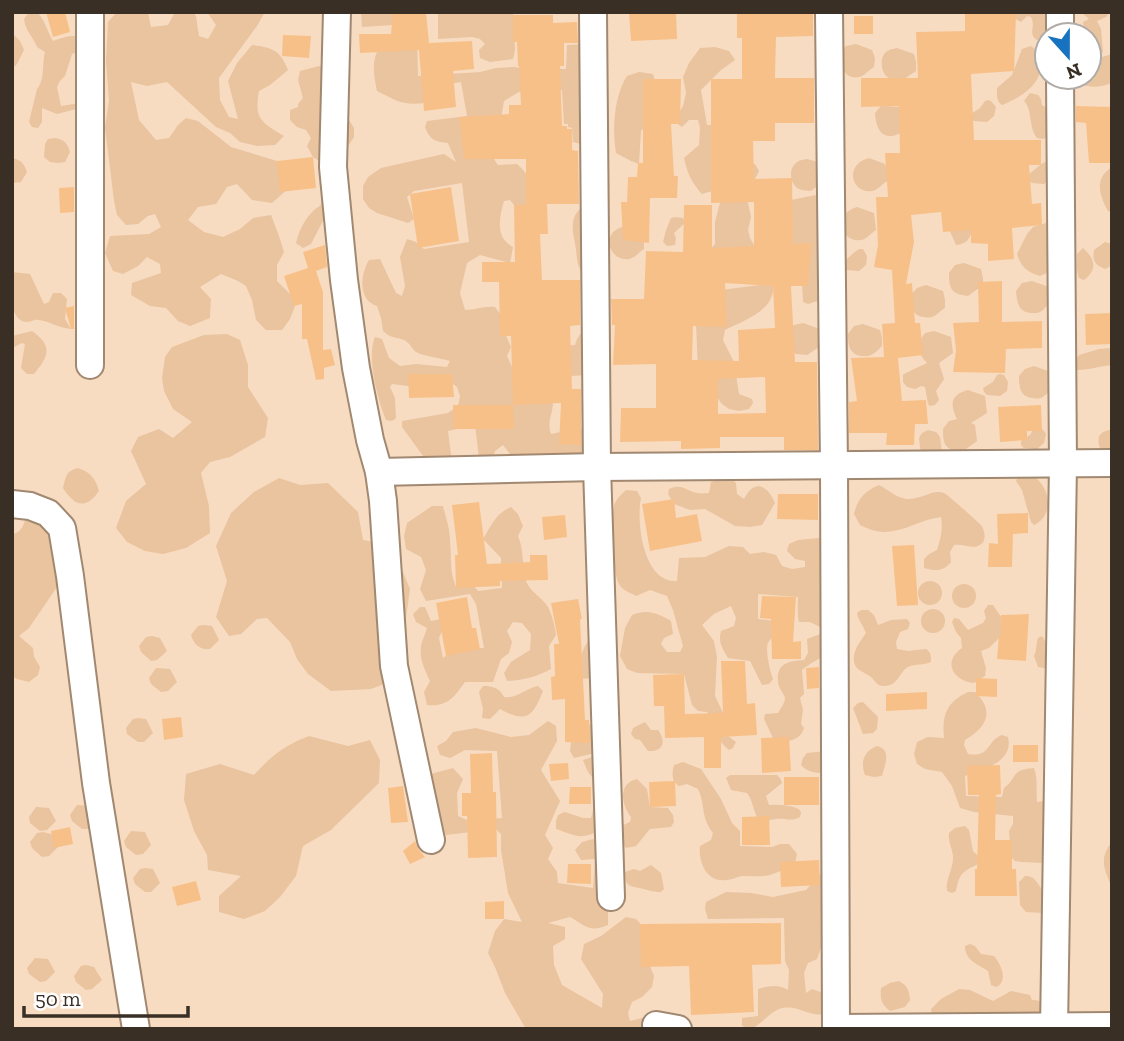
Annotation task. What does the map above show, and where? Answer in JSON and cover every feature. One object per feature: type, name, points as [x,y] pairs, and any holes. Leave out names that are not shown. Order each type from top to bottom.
[{"type":"street","points":[[90,12],[90,365]]},
{"type":"street","points":[[337,12],[332,167],[344,280],[356,368],[383,501],[394,666],[431,840]]},
{"type":"street","points":[[593,12],[597,467],[611,897]]},
{"type":"street","points":[[829,12],[834,467],[835,1028],[1112,1026]]},
{"type":"street","points":[[1054,1028],[1063,464],[1060,91]]},
{"type":"street","points":[[379,472],[597,467],[1112,463]]},
{"type":"street","points":[[12,504],[30,506],[48,513],[61,528],[70,576],[96,783],[141,1028]]},
{"type":"shaded area","points":[[29,12],[37,12],[40,15],[53,41],[69,36],[80,37],[84,50],[72,54],[65,76],[57,87],[61,106],[80,103],[80,108],[57,114],[42,108],[42,122],[38,128],[32,127],[29,122],[41,81],[45,52],[37,47],[26,28],[24,19]]},
{"type":"shaded area","points":[[117,12],[148,12],[151,27],[168,25],[175,12],[193,12],[199,36],[208,39],[216,25],[207,12],[265,12],[219,78],[220,100],[229,117],[238,119],[228,81],[237,63],[252,45],[271,49],[279,54],[288,70],[259,91],[258,100],[261,119],[284,136],[275,145],[257,146],[240,142],[230,133],[216,127],[167,82],[147,86],[131,82],[139,120],[156,140],[169,138],[186,118],[198,121],[231,147],[277,161],[288,174],[289,188],[272,203],[252,200],[237,184],[227,187],[216,204],[198,207],[188,220],[204,232],[223,237],[240,229],[253,218],[271,215],[284,252],[277,265],[277,281],[297,301],[282,330],[266,330],[256,320],[246,286],[221,274],[200,287],[211,299],[210,318],[190,326],[178,321],[166,308],[150,306],[131,295],[132,283],[161,273],[160,264],[147,257],[138,266],[123,274],[113,271],[105,253],[110,236],[149,234],[161,227],[155,214],[138,224],[126,225],[117,215],[114,201],[105,127],[109,101],[106,61],[108,22]]},
{"type":"shaded area","points":[[361,12],[401,12],[417,34],[418,76],[514,67],[566,69],[567,45],[605,41],[608,56],[597,148],[569,141],[573,141],[572,128],[564,124],[562,90],[519,92],[504,101],[494,159],[498,165],[517,164],[522,169],[531,183],[537,206],[514,205],[510,200],[504,201],[500,227],[503,238],[513,247],[510,263],[480,255],[467,263],[460,293],[465,310],[495,307],[501,315],[511,347],[507,356],[512,367],[553,404],[551,434],[587,429],[600,457],[520,467],[503,445],[495,451],[492,460],[479,458],[475,425],[448,431],[452,462],[426,460],[402,427],[402,421],[448,413],[458,406],[460,396],[457,387],[450,382],[415,387],[392,384],[390,387],[395,398],[396,418],[392,421],[386,420],[372,367],[375,337],[382,339],[389,358],[400,366],[416,364],[447,367],[450,361],[419,353],[406,341],[383,331],[377,306],[366,298],[362,286],[366,266],[369,260],[380,259],[396,293],[402,296],[405,286],[400,257],[407,239],[424,249],[469,242],[462,183],[414,191],[407,197],[414,219],[408,223],[369,208],[363,199],[363,186],[368,177],[381,168],[444,154],[456,162],[448,143],[433,139],[425,127],[427,121],[467,116],[461,82],[424,88],[424,103],[417,104],[394,100],[377,91],[374,67],[376,55],[382,45],[392,40],[393,25],[362,27]]},
{"type":"shaded area","points":[[438,12],[513,12],[513,59],[490,62],[480,58],[479,50],[485,44],[480,39],[438,39]]},
{"type":"shaded area","points":[[1015,12],[1045,12],[1047,21],[1033,21],[1033,25],[1031,17],[1027,16],[1021,22],[1014,18]]},
{"type":"shaded area","points":[[1081,12],[1110,12],[1097,21],[1085,21],[1089,19]]},
{"type":"shaded area","points":[[12,35],[20,41],[24,50],[12,69]]},
{"type":"shaded area","points":[[856,44],[872,50],[875,58],[874,67],[860,77],[847,74],[841,63],[840,54],[846,46]]},
{"type":"shaded area","points":[[1031,46],[1033,48],[1033,84],[1023,94],[1002,105],[998,100],[997,88],[1012,75],[1022,49]]},
{"type":"shaded area","points":[[715,47],[729,51],[735,60],[701,90],[707,125],[747,127],[734,164],[755,164],[759,171],[755,179],[747,180],[742,193],[748,203],[751,217],[748,230],[756,249],[725,249],[721,290],[773,285],[773,294],[764,308],[725,330],[723,340],[734,362],[739,394],[752,399],[753,403],[749,409],[739,411],[722,404],[698,371],[696,323],[703,258],[715,244],[715,222],[721,199],[716,190],[702,194],[690,178],[685,164],[684,158],[699,145],[698,120],[689,120],[682,127],[671,119],[651,118],[641,131],[639,164],[616,153],[615,144],[617,103],[627,76],[639,72],[653,74],[656,84],[678,115],[686,93],[683,77],[689,63],[700,48]]},
{"type":"shaded area","points":[[897,48],[914,54],[916,62],[916,71],[901,81],[886,76],[882,66],[882,58],[886,52]]},
{"type":"shaded area","points":[[1112,54],[1112,83],[1103,85],[1103,57]]},
{"type":"shaded area","points":[[319,66],[329,68],[340,120],[349,120],[354,128],[354,137],[341,153],[329,209],[311,244],[303,248],[296,243],[300,232],[308,217],[321,205],[321,162],[313,157],[307,146],[311,138],[306,130],[297,127],[290,120],[290,110],[298,107],[303,98],[298,80],[300,71]]},
{"type":"shaded area","points":[[1030,93],[1038,95],[1042,105],[1050,110],[1048,137],[1043,139],[1034,134],[1029,109],[1024,101]]},
{"type":"shaded area","points":[[988,100],[996,107],[994,116],[987,122],[974,121],[971,114]]},
{"type":"shaded area","points":[[881,106],[901,107],[901,133],[889,136],[879,129],[875,113]]},
{"type":"shaded area","points":[[55,138],[67,144],[70,152],[65,162],[50,162],[44,157],[45,144],[48,139]]},
{"type":"shaded area","points":[[12,158],[22,163],[27,172],[21,182],[12,183]]},
{"type":"shaded area","points":[[869,158],[885,164],[888,173],[887,181],[872,191],[865,191],[855,184],[853,172],[861,162]]},
{"type":"shaded area","points":[[807,159],[818,162],[820,184],[811,191],[799,189],[791,176],[793,166],[798,161]]},
{"type":"shaded area","points":[[1048,162],[1052,178],[1044,184],[1028,180],[1028,175]]},
{"type":"shaded area","points":[[1112,167],[1112,212],[1108,211],[1105,205],[1100,182],[1106,171]]},
{"type":"shaded area","points":[[816,195],[824,197],[827,225],[818,240],[822,245],[825,272],[818,277],[824,286],[818,301],[808,304],[803,302],[802,281],[789,246],[791,200]]},
{"type":"shaded area","points":[[971,204],[970,236],[968,240],[956,245],[945,220]]},
{"type":"shaded area","points":[[583,207],[584,275],[578,263],[573,226],[575,216]]},
{"type":"shaded area","points":[[857,207],[874,213],[876,230],[861,240],[848,237],[842,227],[844,216]]},
{"type":"shaded area","points":[[671,218],[683,218],[685,223],[674,233],[675,245],[667,246],[663,242],[666,230]]},
{"type":"shaded area","points":[[1046,223],[1051,230],[1051,271],[1040,276],[1025,268],[1017,254],[1033,227]]},
{"type":"shaded area","points":[[625,226],[644,240],[644,249],[629,259],[616,256],[610,246],[612,234]]},
{"type":"shaded area","points":[[1105,242],[1112,244],[1112,265],[1106,269],[1097,264],[1093,257],[1094,250]]},
{"type":"shaded area","points":[[1083,248],[1093,264],[1091,272],[1084,280],[1079,278],[1077,272],[1077,254]]},
{"type":"shaded area","points":[[863,249],[867,256],[866,265],[859,271],[846,270],[843,263]]},
{"type":"shaded area","points":[[964,263],[981,269],[983,278],[983,285],[968,296],[952,290],[950,283],[949,273],[955,265]]},
{"type":"shaded area","points":[[12,272],[30,274],[44,304],[49,302],[53,293],[61,293],[67,299],[65,319],[71,329],[43,321],[27,322],[16,316],[11,293]]},
{"type":"shaded area","points":[[1032,281],[1049,287],[1051,303],[1037,313],[1023,310],[1017,299],[1016,291],[1022,283]]},
{"type":"shaded area","points":[[926,285],[943,291],[945,300],[945,308],[930,318],[917,315],[911,303],[911,295],[917,288]]},
{"type":"shaded area","points":[[803,323],[820,329],[822,345],[807,355],[791,351],[788,332],[794,325]]},
{"type":"shaded area","points":[[863,324],[880,330],[882,338],[882,346],[869,356],[854,353],[848,341],[848,334],[854,326]]},
{"type":"shaded area","points":[[584,329],[590,375],[570,376],[562,346],[575,345]]},
{"type":"shaded area","points":[[32,331],[46,346],[46,351],[43,362],[34,374],[27,374],[21,368],[25,344],[12,348],[12,336]]},
{"type":"shaded area","points":[[934,331],[951,337],[953,353],[939,363],[944,379],[936,391],[939,400],[930,406],[925,387],[907,387],[903,382],[903,375],[927,363],[921,356],[919,345],[925,333]]},
{"type":"shaded area","points":[[227,334],[240,340],[248,365],[248,387],[268,418],[265,437],[230,457],[210,462],[201,473],[209,506],[210,533],[186,548],[163,554],[145,551],[127,542],[116,528],[126,501],[146,484],[131,451],[138,437],[159,429],[173,438],[192,422],[173,409],[164,391],[162,378],[165,357],[172,347],[204,335]]},
{"type":"shaded area","points":[[1112,348],[1112,365],[1077,370],[1074,363],[1079,355]]},
{"type":"shaded area","points":[[1034,366],[1051,372],[1053,389],[1039,398],[1025,396],[1019,384],[1019,376],[1025,369]]},
{"type":"shaded area","points":[[1000,374],[1004,375],[1008,382],[1007,391],[1000,396],[987,395],[983,388]]},
{"type":"shaded area","points":[[968,390],[985,396],[987,413],[971,423],[975,425],[977,441],[962,452],[946,446],[943,429],[949,421],[957,419],[953,409],[955,397]]},
{"type":"shaded area","points":[[1041,427],[1046,434],[1044,443],[1037,449],[1024,448],[1021,441],[1030,435],[1034,428]]},
{"type":"shaded area","points":[[1112,429],[1112,455],[1105,453],[1099,446],[1099,436]]},
{"type":"shaded area","points":[[928,430],[936,432],[940,437],[942,453],[921,455],[919,438]]},
{"type":"shaded area","points":[[78,468],[92,476],[99,491],[84,503],[76,502],[63,488],[67,475]]},
{"type":"shaded area","points":[[1029,473],[1041,484],[1048,499],[1046,514],[1034,525],[1022,490],[1016,481],[1019,475]]},
{"type":"shaded area","points":[[729,477],[736,483],[737,494],[744,499],[756,486],[764,488],[772,497],[775,503],[762,525],[735,526],[705,509],[690,510],[674,504],[668,494],[669,489],[678,487],[697,493],[709,493],[711,482]]},
{"type":"shaded area","points":[[279,478],[300,485],[328,483],[358,512],[363,540],[386,544],[391,565],[374,567],[377,578],[400,569],[403,572],[410,589],[403,639],[392,681],[371,689],[331,691],[308,674],[297,659],[290,642],[267,618],[257,619],[241,634],[229,636],[216,617],[227,581],[216,546],[231,513],[254,492]]},
{"type":"shaded area","points":[[879,485],[907,499],[936,492],[944,493],[981,525],[984,541],[974,547],[954,545],[950,552],[951,562],[945,568],[924,568],[924,559],[937,550],[941,517],[885,532],[860,525],[854,514],[857,504],[866,493]]},
{"type":"shaded area","points":[[626,490],[637,491],[641,498],[640,521],[644,549],[656,572],[665,579],[677,581],[679,558],[705,557],[729,546],[743,547],[750,554],[764,552],[776,555],[782,566],[792,569],[805,567],[805,561],[795,559],[787,551],[789,544],[798,540],[829,537],[829,580],[821,599],[821,608],[831,624],[829,652],[802,670],[804,694],[800,698],[803,710],[801,724],[804,728],[795,739],[787,741],[773,738],[764,719],[765,714],[778,713],[784,702],[785,698],[778,682],[781,667],[789,662],[804,660],[808,653],[807,639],[823,633],[822,628],[810,622],[799,622],[798,597],[758,594],[758,619],[776,621],[777,635],[767,646],[773,679],[769,684],[762,685],[750,661],[728,658],[722,648],[721,631],[734,626],[736,618],[731,606],[714,614],[702,625],[714,641],[717,657],[715,696],[727,721],[728,736],[736,742],[729,750],[718,738],[707,712],[698,711],[692,705],[684,674],[637,673],[627,669],[620,656],[625,628],[632,615],[652,613],[671,621],[673,634],[664,638],[661,644],[667,652],[680,652],[683,646],[667,596],[650,590],[636,596],[619,585],[614,555],[613,509]]},
{"type":"shaded area","points":[[432,506],[443,506],[456,587],[473,585],[478,591],[502,588],[501,558],[483,539],[501,513],[511,507],[518,514],[523,526],[518,536],[526,581],[548,607],[555,628],[556,635],[549,646],[551,669],[530,678],[507,681],[504,673],[511,662],[530,650],[531,634],[522,623],[513,622],[507,631],[512,642],[509,653],[501,659],[493,682],[465,682],[445,703],[427,705],[424,692],[430,681],[423,664],[421,644],[427,628],[416,622],[413,614],[420,607],[425,607],[431,621],[441,619],[443,629],[439,638],[443,658],[455,648],[484,648],[476,604],[470,594],[426,601],[420,589],[426,570],[421,557],[406,549],[404,536],[407,523]]},
{"type":"shaded area","points":[[51,511],[59,584],[29,628],[19,636],[33,648],[34,657],[40,667],[38,675],[29,682],[12,676],[12,534],[21,529],[27,512]]},
{"type":"shaded area","points":[[930,581],[941,588],[942,593],[935,604],[930,605],[919,598],[918,593],[925,582]]},
{"type":"shaded area","points":[[964,584],[975,591],[976,596],[969,607],[964,608],[953,601],[952,596],[959,585]]},
{"type":"shaded area","points":[[988,605],[993,605],[1001,617],[1001,636],[989,648],[981,651],[986,668],[985,676],[974,683],[960,679],[953,670],[952,659],[962,648],[961,638],[952,622],[954,618],[959,619],[968,630],[983,623],[986,618],[984,611]]},
{"type":"shaded area","points":[[933,609],[944,616],[945,621],[938,632],[933,633],[922,626],[921,621],[928,610]]},
{"type":"shaded area","points":[[868,610],[874,615],[878,625],[891,620],[907,619],[910,623],[908,629],[900,632],[896,642],[897,649],[926,649],[931,662],[907,667],[891,684],[878,684],[857,668],[854,659],[856,649],[866,633],[857,613]]},
{"type":"shaded area","points":[[198,626],[212,626],[219,640],[210,649],[198,646],[191,635]]},
{"type":"shaded area","points":[[594,634],[596,678],[579,679],[582,655]]},
{"type":"shaded area","points":[[1042,636],[1048,646],[1049,669],[1038,667],[1034,656],[1038,638]]},
{"type":"shaded area","points":[[146,637],[160,638],[167,651],[157,660],[151,661],[141,652],[139,646]]},
{"type":"shaded area","points":[[156,668],[170,669],[177,682],[168,691],[161,692],[151,684],[149,678]]},
{"type":"shaded area","points":[[483,686],[495,688],[504,697],[538,686],[543,691],[528,715],[517,716],[500,709],[490,719],[482,718],[479,692]]},
{"type":"shaded area","points":[[968,692],[975,692],[981,699],[986,718],[979,730],[965,740],[968,754],[981,754],[1002,735],[1008,737],[1009,746],[996,763],[965,776],[966,796],[1002,797],[1004,788],[1017,773],[1034,768],[1037,802],[1045,801],[1052,867],[1043,863],[1015,861],[1011,857],[1009,831],[1013,816],[960,808],[952,786],[942,772],[925,769],[917,764],[914,754],[917,742],[928,737],[944,738],[945,716],[950,705]]},
{"type":"shaded area","points":[[863,702],[878,717],[877,729],[873,733],[863,734],[853,708]]},
{"type":"shaded area","points":[[133,719],[146,719],[153,733],[144,742],[138,742],[127,734],[126,728]]},
{"type":"shaded area","points":[[595,719],[595,753],[574,758],[570,751],[571,742]]},
{"type":"shaded area","points":[[548,721],[556,726],[557,741],[541,770],[560,801],[545,835],[553,848],[548,859],[557,872],[558,883],[593,888],[595,859],[581,860],[575,850],[582,842],[593,839],[606,846],[604,902],[608,910],[608,925],[592,928],[570,917],[548,923],[565,927],[565,939],[553,946],[554,965],[562,985],[602,1008],[603,994],[581,959],[584,944],[601,936],[626,917],[636,919],[649,933],[648,961],[654,976],[652,987],[632,1002],[628,1013],[630,1021],[646,1017],[689,1029],[526,1029],[505,993],[488,953],[495,931],[504,919],[522,922],[508,893],[501,834],[496,829],[446,835],[439,822],[427,775],[453,768],[463,779],[457,793],[458,816],[469,821],[502,818],[497,751],[465,750],[450,758],[440,755],[437,746],[446,741],[453,732],[476,728],[511,737],[529,735]]},
{"type":"shaded area","points":[[645,722],[651,730],[658,730],[661,734],[663,742],[657,750],[648,751],[640,740],[631,734],[633,728]]},
{"type":"shaded area","points":[[309,736],[348,746],[370,740],[380,760],[379,783],[331,830],[303,846],[296,876],[265,911],[244,919],[219,912],[219,896],[241,876],[208,870],[207,855],[194,831],[184,800],[186,774],[220,764],[254,775],[279,752]]},
{"type":"shaded area","points":[[877,746],[886,754],[882,776],[865,775],[864,758]]},
{"type":"shaded area","points":[[826,751],[826,773],[812,772],[801,765],[807,753]]},
{"type":"shaded area","points":[[595,756],[604,829],[580,836],[556,829],[558,815],[565,812],[591,818],[599,789],[583,760]]},
{"type":"shaded area","points":[[683,762],[701,769],[721,799],[732,823],[740,831],[740,846],[772,847],[789,844],[797,854],[795,864],[767,876],[719,880],[709,875],[702,865],[700,846],[711,840],[713,833],[706,821],[698,789],[687,784],[679,786],[673,779],[674,765]]},
{"type":"shaded area","points":[[730,775],[777,775],[782,783],[766,796],[769,805],[796,808],[801,812],[800,817],[791,820],[758,819],[747,793],[731,790],[726,778]]},
{"type":"shaded area","points":[[637,779],[647,789],[650,807],[668,808],[674,822],[671,827],[650,829],[636,846],[626,848],[622,843],[619,827],[630,822],[631,817],[625,807],[623,795],[626,785]]},
{"type":"shaded area","points":[[77,805],[90,806],[98,819],[89,829],[82,829],[72,821],[70,815]]},
{"type":"shaded area","points":[[36,807],[49,808],[56,821],[47,830],[40,831],[30,823],[29,817]]},
{"type":"shaded area","points":[[965,826],[969,830],[973,851],[980,858],[980,863],[963,873],[956,891],[952,893],[947,891],[953,860],[949,833],[955,828]]},
{"type":"shaded area","points":[[131,831],[145,832],[151,845],[143,854],[136,855],[126,847],[124,841]]},
{"type":"shaded area","points":[[37,833],[51,834],[58,847],[49,856],[42,857],[32,848],[30,842]]},
{"type":"shaded area","points":[[1112,842],[1112,888],[1104,859]]},
{"type":"shaded area","points":[[651,865],[661,873],[664,889],[661,892],[627,884],[625,872],[634,869],[640,871]]},
{"type":"shaded area","points":[[829,865],[829,921],[822,930],[824,939],[817,959],[808,963],[804,973],[806,993],[812,989],[823,993],[823,1014],[785,1008],[775,1011],[751,1029],[742,1026],[742,1018],[758,1016],[758,989],[773,986],[788,990],[789,970],[785,961],[784,918],[708,919],[706,902],[726,892],[773,897],[806,890]]},
{"type":"shaded area","points":[[140,869],[153,869],[160,883],[151,892],[145,892],[135,884],[133,878]]},
{"type":"shaded area","points":[[1025,876],[1034,879],[1043,890],[1047,887],[1043,913],[1026,912],[1020,905],[1019,882]]},
{"type":"shaded area","points":[[970,944],[981,954],[997,959],[1003,977],[1000,985],[991,985],[988,971],[967,955],[965,946]]},
{"type":"shaded area","points":[[35,958],[48,959],[55,972],[46,981],[40,982],[29,974],[27,968]]},
{"type":"shaded area","points":[[81,966],[94,967],[102,980],[92,989],[86,990],[76,982],[74,976]]},
{"type":"shaded area","points":[[899,981],[908,989],[910,1000],[905,1007],[890,1011],[882,1001],[881,988]]},
{"type":"shaded area","points":[[959,989],[970,990],[993,1001],[1011,991],[1030,995],[1032,1000],[1038,1000],[1046,1007],[1048,1013],[933,1020],[931,1009],[941,999]]},
{"type":"building","points":[[46,12],[65,12],[70,32],[53,37]]},
{"type":"building","points":[[393,12],[426,12],[429,43],[472,41],[474,69],[453,71],[456,107],[424,111],[419,50],[360,53],[359,34],[391,34]]},
{"type":"building","points":[[629,12],[676,12],[677,39],[631,41]]},
{"type":"building","points":[[737,12],[813,12],[813,36],[776,37],[775,78],[814,78],[814,123],[775,123],[775,141],[753,141],[754,179],[792,178],[793,244],[811,243],[808,286],[791,286],[795,362],[817,362],[818,450],[784,450],[784,437],[720,437],[720,448],[681,449],[681,441],[620,442],[621,408],[656,408],[656,364],[613,365],[615,325],[612,325],[611,299],[644,299],[646,251],[683,252],[684,205],[712,205],[712,248],[754,246],[754,202],[711,203],[711,79],[742,79],[742,38],[737,38]],"holes":[[[725,283],[773,286],[775,328],[738,330],[739,361],[692,360],[693,326],[727,327]],[[765,377],[766,413],[718,414],[718,379]]]},
{"type":"building","points":[[965,13],[1016,14],[1014,71],[971,74],[974,140],[1041,140],[1041,165],[1029,165],[1032,204],[1041,203],[1042,225],[1012,228],[1014,259],[988,261],[988,244],[971,243],[971,230],[943,232],[941,212],[911,215],[914,242],[906,284],[912,283],[915,323],[920,323],[923,355],[898,358],[902,401],[926,400],[928,424],[915,424],[914,445],[886,445],[887,433],[849,433],[849,402],[857,401],[851,358],[884,357],[882,324],[895,323],[892,270],[874,267],[878,245],[876,197],[888,197],[885,153],[900,153],[899,106],[861,107],[861,78],[918,78],[916,32],[965,31]]},
{"type":"building","points":[[513,15],[553,15],[553,23],[577,22],[578,43],[564,43],[564,66],[560,66],[562,126],[572,129],[572,150],[578,151],[579,204],[547,204],[548,234],[540,234],[542,280],[580,280],[580,325],[570,326],[572,389],[581,389],[581,445],[559,444],[561,403],[513,405],[511,336],[500,336],[499,282],[482,282],[482,262],[515,262],[514,205],[526,205],[526,159],[464,159],[459,117],[509,114],[509,105],[521,105],[517,42],[513,42]]},
{"type":"building","points":[[854,16],[873,16],[873,34],[854,34]]},
{"type":"building","points":[[283,35],[311,36],[309,58],[282,56]]},
{"type":"building","points":[[643,79],[681,79],[680,124],[671,124],[674,176],[678,176],[677,198],[650,198],[649,243],[623,240],[621,202],[627,202],[628,177],[637,177],[638,163],[643,163]]},
{"type":"building","points":[[1076,106],[1112,107],[1112,163],[1089,163],[1086,123],[1076,122]]},
{"type":"building","points":[[313,157],[316,188],[280,192],[277,161]]},
{"type":"building","points":[[74,187],[74,212],[60,213],[59,188]]},
{"type":"building","points":[[451,187],[459,241],[418,248],[410,194]]},
{"type":"building","points":[[325,245],[327,267],[316,271],[323,292],[323,350],[331,349],[335,365],[324,368],[324,379],[316,380],[307,339],[302,339],[302,304],[294,306],[284,276],[308,268],[303,252]]},
{"type":"building","points":[[1002,281],[1002,322],[1042,321],[1042,348],[1006,349],[1005,373],[953,372],[956,350],[953,323],[979,322],[978,282]]},
{"type":"building","points":[[74,306],[74,329],[71,329],[65,308]]},
{"type":"building","points":[[1112,313],[1112,344],[1086,345],[1085,314]]},
{"type":"building","points":[[408,374],[452,374],[454,397],[409,398]]},
{"type":"building","points":[[453,405],[513,405],[514,429],[454,429]]},
{"type":"building","points":[[1041,405],[1042,431],[1027,431],[1027,440],[1000,442],[998,407]]},
{"type":"building","points":[[778,494],[818,494],[818,520],[777,519]]},
{"type":"building","points":[[674,499],[676,518],[697,514],[702,541],[650,551],[642,504]]},
{"type":"building","points":[[479,502],[487,564],[530,562],[530,555],[547,555],[548,580],[500,581],[500,586],[456,588],[455,555],[458,555],[452,505]]},
{"type":"building","points":[[1028,513],[1028,533],[1013,534],[1012,567],[988,567],[989,543],[998,544],[997,514]]},
{"type":"building","points":[[565,515],[567,537],[544,540],[542,517]]},
{"type":"building","points":[[914,545],[918,605],[897,606],[892,546]]},
{"type":"building","points":[[762,596],[796,597],[793,642],[801,641],[801,659],[772,659],[771,619],[760,618]]},
{"type":"building","points":[[467,597],[472,628],[476,628],[480,649],[446,656],[436,603]]},
{"type":"building","points":[[578,599],[582,619],[585,720],[589,720],[590,743],[565,742],[565,699],[552,700],[551,677],[555,676],[554,644],[559,644],[551,603]]},
{"type":"building","points":[[1029,614],[1026,661],[997,659],[1001,615]]},
{"type":"building","points":[[721,661],[745,661],[747,704],[755,703],[757,735],[721,737],[721,768],[704,768],[704,737],[665,738],[664,706],[654,706],[653,675],[684,674],[685,714],[723,713]]},
{"type":"building","points":[[819,667],[819,688],[807,689],[806,668]]},
{"type":"building","points":[[976,678],[997,679],[997,697],[976,696]]},
{"type":"building","points":[[927,692],[927,709],[886,711],[886,694]]},
{"type":"building","points":[[181,717],[183,737],[164,740],[162,719]]},
{"type":"building","points":[[789,737],[791,771],[762,773],[761,738]]},
{"type":"building","points":[[1013,745],[1038,745],[1038,762],[1013,762]]},
{"type":"building","points":[[492,753],[493,792],[496,792],[497,857],[468,858],[467,816],[462,816],[462,793],[471,793],[470,754]]},
{"type":"building","points":[[568,763],[569,779],[551,781],[549,764]]},
{"type":"building","points":[[1000,765],[1001,794],[996,795],[995,840],[1012,840],[1012,869],[1016,869],[1017,896],[975,896],[979,795],[968,795],[967,766]]},
{"type":"building","points":[[784,777],[819,777],[819,805],[784,805]]},
{"type":"building","points":[[675,781],[676,806],[650,807],[649,782]]},
{"type":"building","points":[[403,786],[408,822],[391,823],[388,788]]},
{"type":"building","points":[[570,787],[591,787],[591,804],[569,804]]},
{"type":"building","points":[[769,816],[770,845],[742,845],[742,817]]},
{"type":"building","points":[[70,827],[73,844],[54,848],[51,831]]},
{"type":"building","points":[[415,841],[425,857],[410,864],[403,851]]},
{"type":"building","points":[[819,860],[820,885],[781,887],[780,862]]},
{"type":"building","points":[[568,864],[591,864],[591,884],[567,883]]},
{"type":"building","points":[[196,881],[201,900],[177,906],[172,887]]},
{"type":"building","points":[[504,901],[504,919],[485,919],[485,902]]},
{"type":"building","points":[[781,923],[781,964],[752,965],[754,1012],[691,1015],[689,966],[641,967],[640,924]]}]
